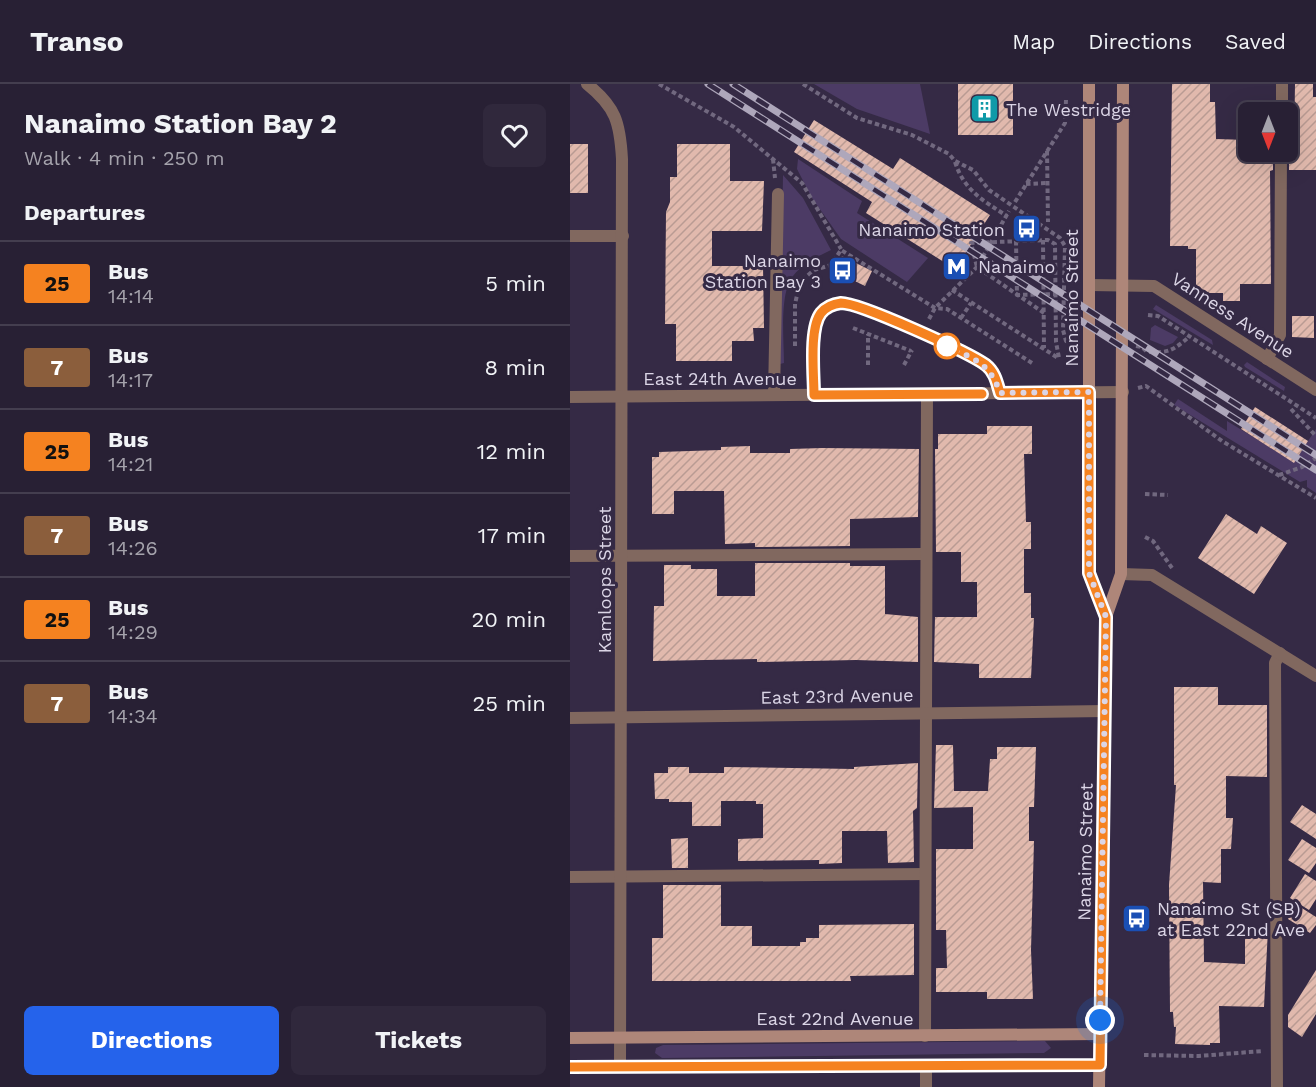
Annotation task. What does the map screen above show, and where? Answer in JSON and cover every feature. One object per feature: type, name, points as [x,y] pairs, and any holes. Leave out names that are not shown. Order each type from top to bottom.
[{"type":"main road","name":"Nanaimo Street","points":[[1089,84],[1089,573],[1106,617]]},
{"type":"main road","name":"Nanaimo Street","points":[[1099,1087],[1106,617],[1121,574],[1123,84]]},
{"type":"main road","name":"East 22nd Avenue","points":[[570,1038],[1100,1034]]},
{"type":"main road","points":[[570,1067],[1100,1065]]},
{"type":"street","name":"Kamloops Street","points":[[587,84],[604,97],[615,113],[620,132],[623,236],[620,1067]]},
{"type":"street","points":[[1281,102],[1282,84]]},
{"type":"street","points":[[1267,359],[1280,335],[1281,162]]},
{"type":"street","points":[[774,395],[778,194]]},
{"type":"street","points":[[570,236],[623,236]]},
{"type":"street","name":"Vanness Avenue","points":[[1090,285],[1154,286],[1316,390]]},
{"type":"street","points":[[814,395],[814,335],[819,314],[828,306],[842,303],[922,333],[986,366],[995,376],[1000,393]]},
{"type":"street","name":"East 24th Avenue","points":[[570,397],[1123,392]]},
{"type":"street","points":[[925,1036],[927,394]]},
{"type":"street","points":[[570,556],[926,554]]},
{"type":"street","points":[[1121,574],[1152,575],[1316,676]]},
{"type":"street","points":[[1277,1087],[1275,663],[1280,653]]},
{"type":"street","name":"East 23rd Avenue","points":[[570,718],[1105,711]]},
{"type":"street","points":[[570,877],[925,874]]},
{"type":"street","points":[[926,1066],[926,1087]]},
{"type":"path","points":[[659,84],[734,128],[802,183],[841,250]]},
{"type":"path","points":[[803,84],[857,118],[912,135],[948,154],[955,161],[973,170],[989,190],[1063,242],[1064,338],[1068,344],[1077,344]]},
{"type":"path","points":[[1015,202],[1065,123],[1066,99]]},
{"type":"path","points":[[1047,150],[1048,222]]},
{"type":"path","points":[[929,320],[935,308],[977,267],[1008,213],[972,193],[960,177],[955,161]]},
{"type":"path","points":[[1026,184],[1048,183]]},
{"type":"path","points":[[1044,348],[1043,295],[1047,234]]},
{"type":"path","points":[[952,290],[1059,358],[1056,342],[1055,244],[1045,240],[971,243],[977,267],[1044,313]]},
{"type":"path","points":[[1016,241],[1017,295]]},
{"type":"path","points":[[831,265],[842,270],[850,255]]},
{"type":"path","points":[[1017,295],[1056,294]]},
{"type":"path","points":[[961,318],[971,303]]},
{"type":"path","points":[[935,308],[947,309],[1032,363]]},
{"type":"path","points":[[1148,315],[1158,316],[1316,418]]},
{"type":"path","points":[[1065,320],[1069,328]]},
{"type":"path","points":[[853,328],[911,351]]},
{"type":"path","points":[[868,334],[868,365]]},
{"type":"path","points":[[1147,352],[1173,351],[1189,337]]},
{"type":"path","points":[[903,365],[914,346]]},
{"type":"path","points":[[1146,386],[1222,441],[1316,498]]},
{"type":"path","points":[[1291,409],[1316,436]]},
{"type":"path","points":[[1279,476],[1302,467],[1316,458]]},
{"type":"path","points":[[1145,494],[1168,495]]},
{"type":"path","points":[[1144,1055],[1199,1056],[1276,1051]]},
{"type":"shaded area","points":[[814,84],[920,84],[930,134],[857,109]]},
{"type":"shaded area","points":[[798,159],[862,201],[857,213],[928,258],[907,282],[841,239],[812,198],[797,169]]},
{"type":"shaded area","points":[[783,175],[803,198],[831,250],[801,267],[789,284],[783,318],[784,363],[780,364]]},
{"type":"shaded area","points":[[1156,305],[1212,340],[1213,345],[1153,309]]},
{"type":"shaded area","points":[[1155,325],[1178,337],[1173,343],[1165,346],[1150,340],[1151,328]]},
{"type":"shaded area","points":[[1247,362],[1285,387],[1284,391],[1245,367]]},
{"type":"shaded area","points":[[1178,399],[1227,431],[1227,421],[1294,462],[1316,429],[1316,493],[1307,487],[1307,480],[1300,482],[1174,405]]},
{"type":"shaded area","points":[[1045,1041],[1051,1048],[1044,1053],[662,1058],[655,1053],[656,1048],[663,1045]]},
{"type":"building","name":"The Westridge","points":[[958,84],[1013,84],[1013,135],[958,135]]},
{"type":"building","points":[[1172,84],[1210,84],[1210,102],[1215,102],[1216,139],[1238,140],[1238,162],[1273,162],[1273,170],[1270,171],[1271,284],[1240,284],[1240,301],[1223,301],[1223,293],[1208,293],[1196,285],[1196,249],[1188,249],[1188,246],[1170,246]]},
{"type":"building","points":[[1295,84],[1313,84],[1313,97],[1316,97],[1316,170],[1289,170],[1289,162],[1298,162],[1298,102],[1295,102]]},
{"type":"building","points":[[814,120],[893,169],[900,158],[990,215],[955,269],[866,213],[872,202],[794,152]]},
{"type":"building","points":[[570,144],[588,144],[588,193],[570,193]]},
{"type":"building","points":[[677,144],[730,144],[730,181],[764,181],[762,231],[712,231],[712,266],[763,266],[764,328],[753,328],[754,341],[732,341],[732,361],[676,361],[676,324],[665,324],[666,212],[670,202],[670,177],[677,177]]},
{"type":"building","points":[[842,256],[872,271],[865,286],[834,271]]},
{"type":"building","points":[[1292,316],[1314,316],[1314,338],[1292,337]]},
{"type":"building","points":[[1255,407],[1308,441],[1294,463],[1241,429]]},
{"type":"building","points":[[987,426],[1032,426],[1032,454],[1024,454],[1026,522],[1031,522],[1031,549],[1024,549],[1024,593],[1031,593],[1031,618],[1034,618],[1031,678],[979,678],[979,664],[934,662],[935,617],[977,617],[977,582],[961,582],[961,552],[936,552],[935,449],[938,449],[938,434],[987,434]]},
{"type":"building","points":[[750,446],[750,453],[790,453],[790,449],[822,448],[919,449],[918,517],[850,519],[850,546],[755,547],[755,543],[725,544],[724,491],[674,491],[674,514],[652,514],[652,457],[659,457],[659,452],[721,450],[721,447]]},
{"type":"building","points":[[1226,514],[1257,534],[1261,526],[1287,543],[1254,594],[1198,558]]},
{"type":"building","points":[[755,563],[850,563],[850,566],[885,566],[885,614],[918,617],[918,662],[856,660],[757,662],[757,659],[653,661],[654,606],[664,606],[664,565],[691,565],[691,569],[717,569],[717,596],[755,596]]},
{"type":"building","points":[[1174,687],[1218,687],[1218,705],[1267,705],[1267,777],[1226,776],[1226,818],[1233,818],[1231,849],[1221,849],[1221,883],[1203,882],[1204,962],[1245,964],[1245,929],[1268,929],[1264,1007],[1219,1006],[1220,1043],[1210,1043],[1210,1045],[1175,1044],[1176,1027],[1174,1027],[1173,1012],[1170,1012],[1169,885],[1176,785],[1174,785]]},
{"type":"building","points":[[936,745],[953,745],[954,791],[988,791],[990,759],[997,759],[997,747],[1036,747],[1034,807],[1029,807],[1029,841],[1034,841],[1031,950],[1033,999],[987,999],[987,992],[936,992],[936,968],[947,968],[946,930],[936,930],[936,849],[973,849],[973,807],[934,808]]},
{"type":"building","points":[[918,763],[917,808],[913,811],[914,862],[888,863],[887,831],[842,831],[842,863],[819,864],[819,860],[738,861],[738,839],[763,838],[763,804],[756,804],[756,801],[721,801],[721,826],[692,826],[692,802],[669,802],[669,799],[655,799],[654,773],[668,773],[668,767],[689,767],[689,773],[724,773],[724,767],[854,769],[854,767]]},
{"type":"building","points":[[1302,805],[1316,814],[1316,839],[1290,822]]},
{"type":"building","points":[[688,838],[688,868],[672,868],[671,839]]},
{"type":"building","points":[[1302,839],[1316,848],[1316,863],[1309,873],[1288,860]]},
{"type":"building","points":[[1305,874],[1316,881],[1316,899],[1309,910],[1290,898]]},
{"type":"building","points":[[663,885],[721,885],[721,926],[752,926],[752,946],[800,946],[800,942],[806,942],[806,938],[819,938],[819,925],[914,924],[914,975],[850,976],[851,981],[652,981],[652,938],[663,938]]},
{"type":"building","points":[[1297,905],[1316,917],[1316,925],[1310,933],[1288,919]]},
{"type":"building","points":[[1316,970],[1316,1014],[1302,1037],[1288,1027],[1288,1015]]},
{"type":"railway","points":[[708,84],[1316,470]]},
{"type":"railway","points":[[733,84],[1316,455]]},
{"type":"bus line","name":"25","points":[[570,1067],[1100,1065],[1106,617],[1089,573],[1089,392],[1000,393],[995,376],[986,366],[922,333],[861,308],[842,303],[828,306],[819,314],[814,335],[814,395],[982,394]]},
{"type":"place","name":"The Westridge","points":[[985,109]]},
{"type":"place","name":"Nanaimo Station","points":[[1026,229]]},
{"type":"place","name":"Nanaimo","points":[[957,266]]},
{"type":"place","name":"Nanaimo Station Bay 3","points":[[842,270]]},
{"type":"place","name":"Nanaimo St (SB) at East 22nd Ave","points":[[1136,918]]},
{"type":"route","points":[[947,346],[986,366],[995,376],[1000,393],[1089,392],[1089,573],[1106,617],[1100,1020]]}]
